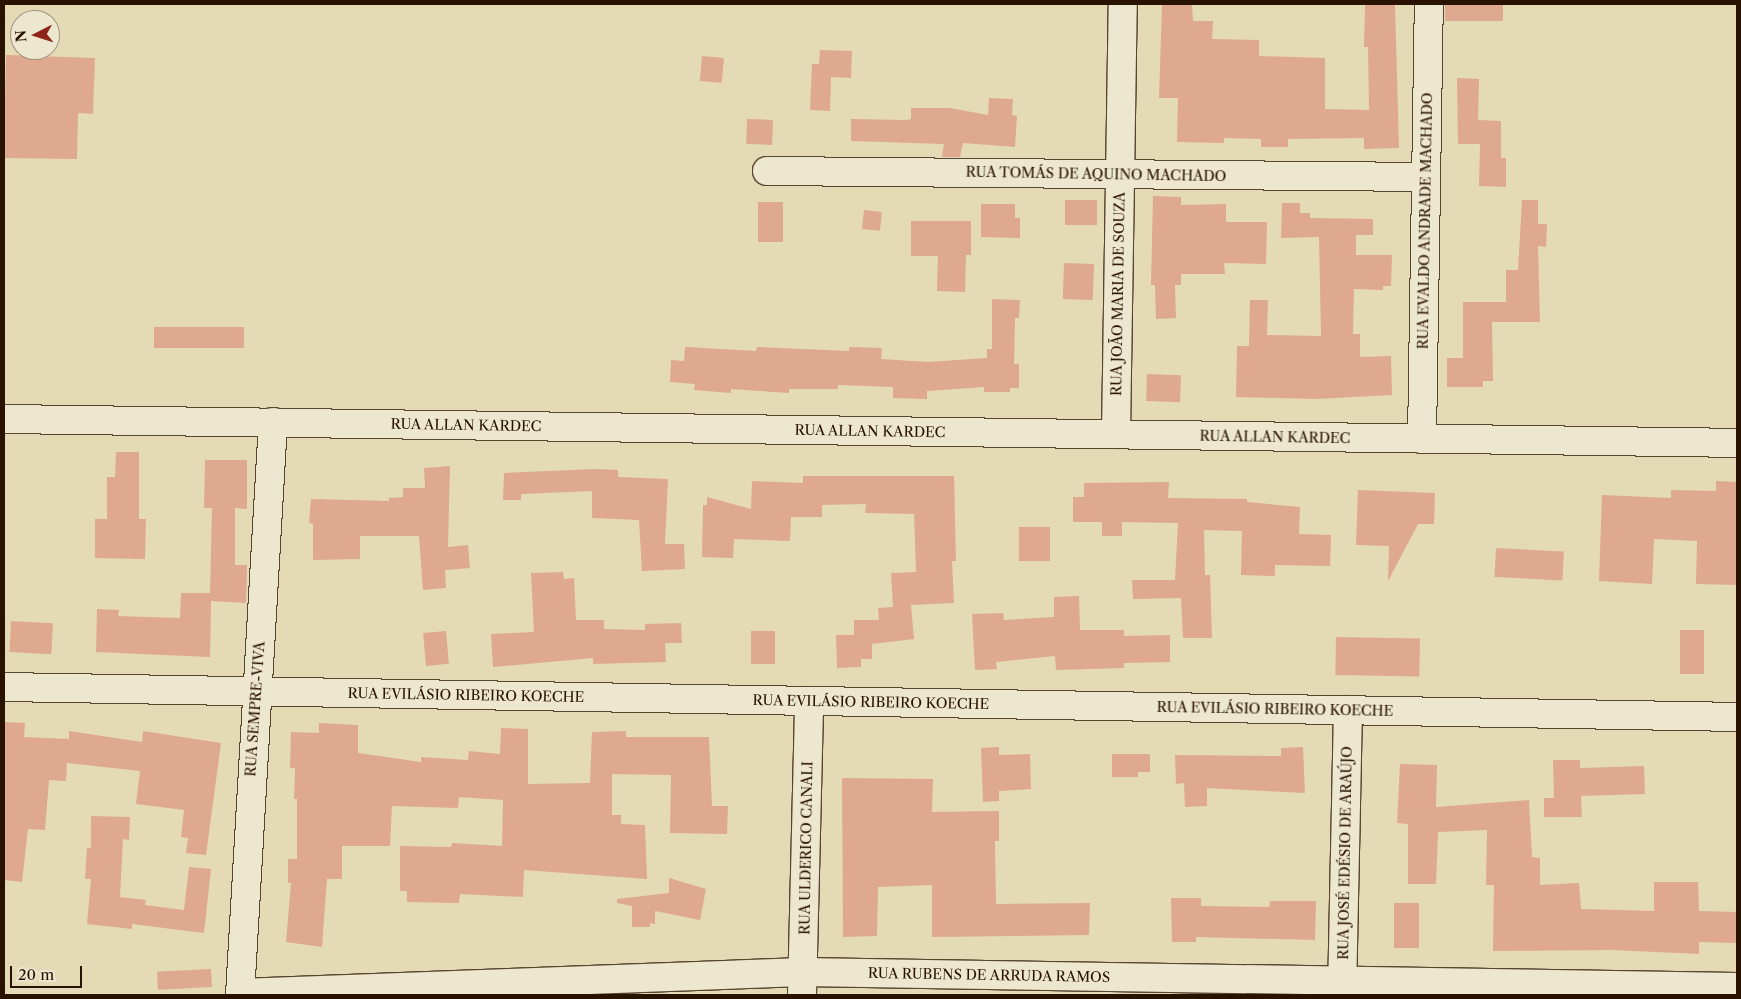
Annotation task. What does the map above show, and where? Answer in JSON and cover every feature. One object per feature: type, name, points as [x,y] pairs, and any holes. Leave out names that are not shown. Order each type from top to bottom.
[{"type":"street","name":"RUA JOÃO MARIA DE SOUZA","points":[[1116,434],[1123,4]]},
{"type":"street","name":"RUA EVALDO ANDRADE MACHADO","points":[[1422,438],[1429,4]]},
{"type":"street","name":"RUA TOMÁS DE AQUINO MACHADO","points":[[767,171],[1426,177]]},
{"type":"street","name":"RUA ALLAN KARDEC","points":[[4,419],[1737,443]]},
{"type":"street","name":"RUA SEMPRE-VIVA","points":[[240,994],[273,422]]},
{"type":"street","name":"RUA EVILÁSIO RIBEIRO KOECHE","points":[[4,687],[1737,717]]},
{"type":"street","name":"RUA ULDERICO CANALI","points":[[802,984],[809,701]]},
{"type":"street","name":"RUA JOSÉ EDÉSIO DE ARAÚJO","points":[[1342,988],[1348,710]]},
{"type":"street","name":"RUA RUBENS DE ARRUDA RAMOS","points":[[240,994],[802,984],[1342,988],[1737,987]]},
{"type":"building","points":[[1162,4],[1192,4],[1193,21],[1213,21],[1212,39],[1259,40],[1259,56],[1325,58],[1325,109],[1369,110],[1368,47],[1364,47],[1365,4],[1395,4],[1399,148],[1364,149],[1364,138],[1288,139],[1288,147],[1261,147],[1261,139],[1224,138],[1224,143],[1177,142],[1178,98],[1159,98]]},
{"type":"building","points":[[1445,4],[1503,4],[1503,21],[1445,21]]},
{"type":"building","points":[[820,50],[852,51],[851,78],[831,77],[830,111],[810,110],[812,64],[819,64]]},
{"type":"building","points":[[6,55],[10,55],[10,60],[60,60],[60,57],[95,58],[93,114],[78,113],[77,159],[4,158]]},
{"type":"building","points":[[702,56],[724,58],[722,83],[700,81]]},
{"type":"building","points":[[1457,78],[1479,79],[1478,120],[1501,121],[1501,158],[1506,158],[1506,187],[1479,186],[1480,144],[1458,144]]},
{"type":"building","points":[[989,98],[1013,99],[1012,115],[1017,116],[1015,147],[963,143],[960,157],[942,157],[944,144],[851,141],[851,119],[906,120],[911,119],[911,108],[950,108],[988,115]]},
{"type":"building","points":[[747,119],[773,120],[772,145],[746,144]]},
{"type":"building","points":[[1153,196],[1181,197],[1181,205],[1226,204],[1226,222],[1267,222],[1266,264],[1224,263],[1225,274],[1181,274],[1181,285],[1175,285],[1176,318],[1156,319],[1155,285],[1151,285]]},
{"type":"building","points":[[1065,200],[1097,200],[1097,225],[1065,225]]},
{"type":"building","points":[[1522,200],[1538,200],[1538,224],[1547,224],[1546,247],[1538,246],[1540,322],[1492,322],[1493,381],[1483,381],[1483,387],[1447,387],[1447,358],[1463,358],[1463,302],[1506,302],[1506,270],[1518,270]]},
{"type":"building","points":[[758,202],[783,202],[783,242],[758,242]]},
{"type":"building","points":[[1282,203],[1300,203],[1300,213],[1310,213],[1310,218],[1373,219],[1373,235],[1356,235],[1356,255],[1392,255],[1391,286],[1383,286],[1383,290],[1354,289],[1353,334],[1360,334],[1360,357],[1391,356],[1392,395],[1316,399],[1236,397],[1237,346],[1249,346],[1250,300],[1268,300],[1267,335],[1321,336],[1319,237],[1281,238]]},
{"type":"building","points":[[981,204],[1015,204],[1015,218],[1020,218],[1020,238],[981,237]]},
{"type":"building","points":[[864,210],[882,212],[880,231],[862,229]]},
{"type":"building","points":[[911,221],[971,221],[971,255],[966,255],[965,292],[937,291],[938,256],[911,256]]},
{"type":"building","points":[[1064,263],[1094,264],[1093,300],[1063,299]]},
{"type":"building","points":[[992,299],[1020,300],[1019,318],[1015,318],[1014,364],[1019,364],[1019,388],[1010,388],[1010,392],[984,392],[984,387],[927,391],[927,399],[893,398],[893,387],[838,385],[838,389],[789,389],[789,393],[731,389],[731,393],[694,390],[695,384],[670,382],[671,360],[684,361],[685,347],[756,351],[757,347],[849,351],[849,347],[882,348],[881,359],[928,362],[987,358],[987,349],[992,349]]},
{"type":"building","points":[[154,327],[244,327],[244,348],[154,348]]},
{"type":"building","points":[[1147,374],[1181,375],[1180,402],[1146,401]]},
{"type":"building","points":[[116,452],[139,452],[139,519],[146,519],[145,559],[95,558],[95,519],[107,519],[107,477],[115,477]]},
{"type":"building","points":[[205,460],[247,460],[247,509],[235,508],[235,565],[247,565],[246,603],[211,601],[210,657],[96,652],[97,609],[119,610],[118,616],[180,618],[181,593],[210,593],[212,508],[204,508]]},
{"type":"building","points":[[450,466],[448,547],[468,545],[470,568],[445,570],[446,588],[423,590],[419,536],[360,536],[360,559],[313,560],[313,524],[309,523],[311,499],[389,501],[389,498],[403,497],[403,488],[425,488],[424,468]]},
{"type":"building","points":[[595,469],[618,470],[618,477],[668,479],[665,544],[684,544],[685,569],[642,571],[639,520],[592,518],[592,491],[521,494],[521,500],[503,500],[504,473]]},
{"type":"building","points":[[803,476],[954,476],[956,561],[952,561],[954,603],[911,605],[914,639],[872,644],[872,659],[861,659],[861,667],[837,668],[836,635],[854,635],[854,620],[879,620],[878,608],[893,607],[891,573],[916,572],[914,514],[865,513],[866,504],[822,505],[822,517],[791,517],[790,541],[734,539],[733,558],[702,557],[703,505],[707,505],[707,497],[751,509],[752,481],[803,483]]},
{"type":"building","points":[[1716,481],[1737,482],[1737,585],[1696,584],[1697,541],[1654,539],[1652,584],[1599,581],[1602,495],[1671,498],[1671,490],[1716,491]]},
{"type":"building","points":[[1169,482],[1168,498],[1247,499],[1247,502],[1300,507],[1299,534],[1331,535],[1330,566],[1275,565],[1275,576],[1241,575],[1242,531],[1204,530],[1205,575],[1210,575],[1212,638],[1183,638],[1181,598],[1133,599],[1132,580],[1175,580],[1178,523],[1122,522],[1122,536],[1102,536],[1102,522],[1073,522],[1073,497],[1084,497],[1084,483]]},
{"type":"building","points":[[1358,490],[1435,493],[1434,524],[1418,524],[1388,581],[1389,546],[1356,545]]},
{"type":"building","points":[[1019,527],[1050,527],[1050,561],[1019,561]]},
{"type":"building","points":[[1496,548],[1564,552],[1562,581],[1494,577]]},
{"type":"building","points":[[563,572],[564,579],[574,578],[576,620],[604,620],[604,629],[645,630],[645,624],[681,623],[682,643],[665,643],[666,662],[593,664],[593,658],[493,667],[491,634],[534,632],[531,573]]},
{"type":"building","points":[[1079,596],[1080,630],[1124,630],[1124,636],[1170,635],[1170,662],[1124,663],[1124,668],[1056,670],[1055,656],[996,662],[997,669],[975,670],[972,614],[1003,613],[1004,620],[1054,617],[1054,597]]},
{"type":"building","points":[[11,621],[53,623],[51,654],[9,652]]},
{"type":"building","points":[[1680,630],[1704,630],[1704,674],[1680,674]]},
{"type":"building","points":[[446,631],[449,664],[426,666],[423,633]]},
{"type":"building","points":[[751,631],[775,631],[775,664],[751,664]]},
{"type":"building","points":[[1336,637],[1420,638],[1419,676],[1335,675]]},
{"type":"building","points":[[4,722],[25,723],[24,737],[69,739],[69,731],[142,742],[143,731],[221,743],[206,855],[186,853],[188,838],[181,837],[184,810],[136,804],[140,771],[67,763],[66,781],[49,780],[45,830],[28,829],[22,882],[4,880]]},
{"type":"building","points":[[319,723],[358,725],[358,753],[421,762],[421,757],[468,760],[469,751],[500,754],[501,728],[528,729],[528,784],[590,783],[592,732],[626,731],[626,737],[709,737],[712,806],[728,806],[727,834],[670,833],[671,775],[612,774],[612,815],[621,815],[621,824],[645,825],[647,879],[524,870],[523,897],[460,894],[459,903],[407,902],[407,891],[400,891],[400,846],[451,847],[452,843],[502,846],[503,800],[459,797],[458,808],[392,806],[390,846],[342,846],[342,879],[327,879],[322,947],[286,942],[291,883],[288,883],[288,859],[297,859],[297,799],[294,799],[295,768],[290,768],[291,732],[319,733]]},
{"type":"building","points":[[999,747],[999,755],[1030,754],[1031,789],[999,791],[999,801],[983,802],[981,748]]},
{"type":"building","points":[[1303,747],[1305,793],[1207,788],[1207,806],[1185,807],[1184,783],[1176,784],[1175,755],[1281,756],[1281,748]]},
{"type":"building","points":[[1112,754],[1150,754],[1150,772],[1138,772],[1138,777],[1112,777]]},
{"type":"building","points":[[1553,760],[1580,760],[1580,768],[1644,766],[1645,794],[1581,796],[1582,817],[1544,817],[1544,798],[1554,798]]},
{"type":"building","points":[[1400,764],[1437,765],[1436,807],[1529,800],[1532,857],[1540,858],[1540,885],[1579,883],[1581,909],[1654,911],[1654,882],[1698,882],[1699,911],[1737,912],[1737,943],[1699,942],[1699,954],[1613,950],[1493,951],[1494,885],[1486,885],[1487,830],[1438,832],[1436,884],[1408,884],[1408,824],[1397,823]]},
{"type":"building","points":[[842,778],[933,779],[932,812],[999,811],[999,841],[995,841],[996,904],[1090,903],[1089,935],[932,937],[932,885],[878,887],[877,936],[843,937]]},
{"type":"building","points":[[91,816],[130,817],[129,840],[123,839],[120,897],[146,900],[145,905],[184,910],[189,867],[211,869],[204,933],[132,924],[132,929],[87,924],[91,879],[85,879],[87,848],[91,848]]},
{"type":"building","points":[[669,878],[706,889],[700,920],[655,911],[655,924],[650,923],[650,927],[632,927],[632,906],[617,903],[617,899],[669,893]]},
{"type":"building","points":[[1171,898],[1201,898],[1201,906],[1269,907],[1270,901],[1316,901],[1315,940],[1196,937],[1196,942],[1172,942]]},
{"type":"building","points":[[1394,903],[1419,903],[1419,948],[1394,948]]},
{"type":"building","points":[[211,969],[212,987],[158,990],[157,972]]}]
